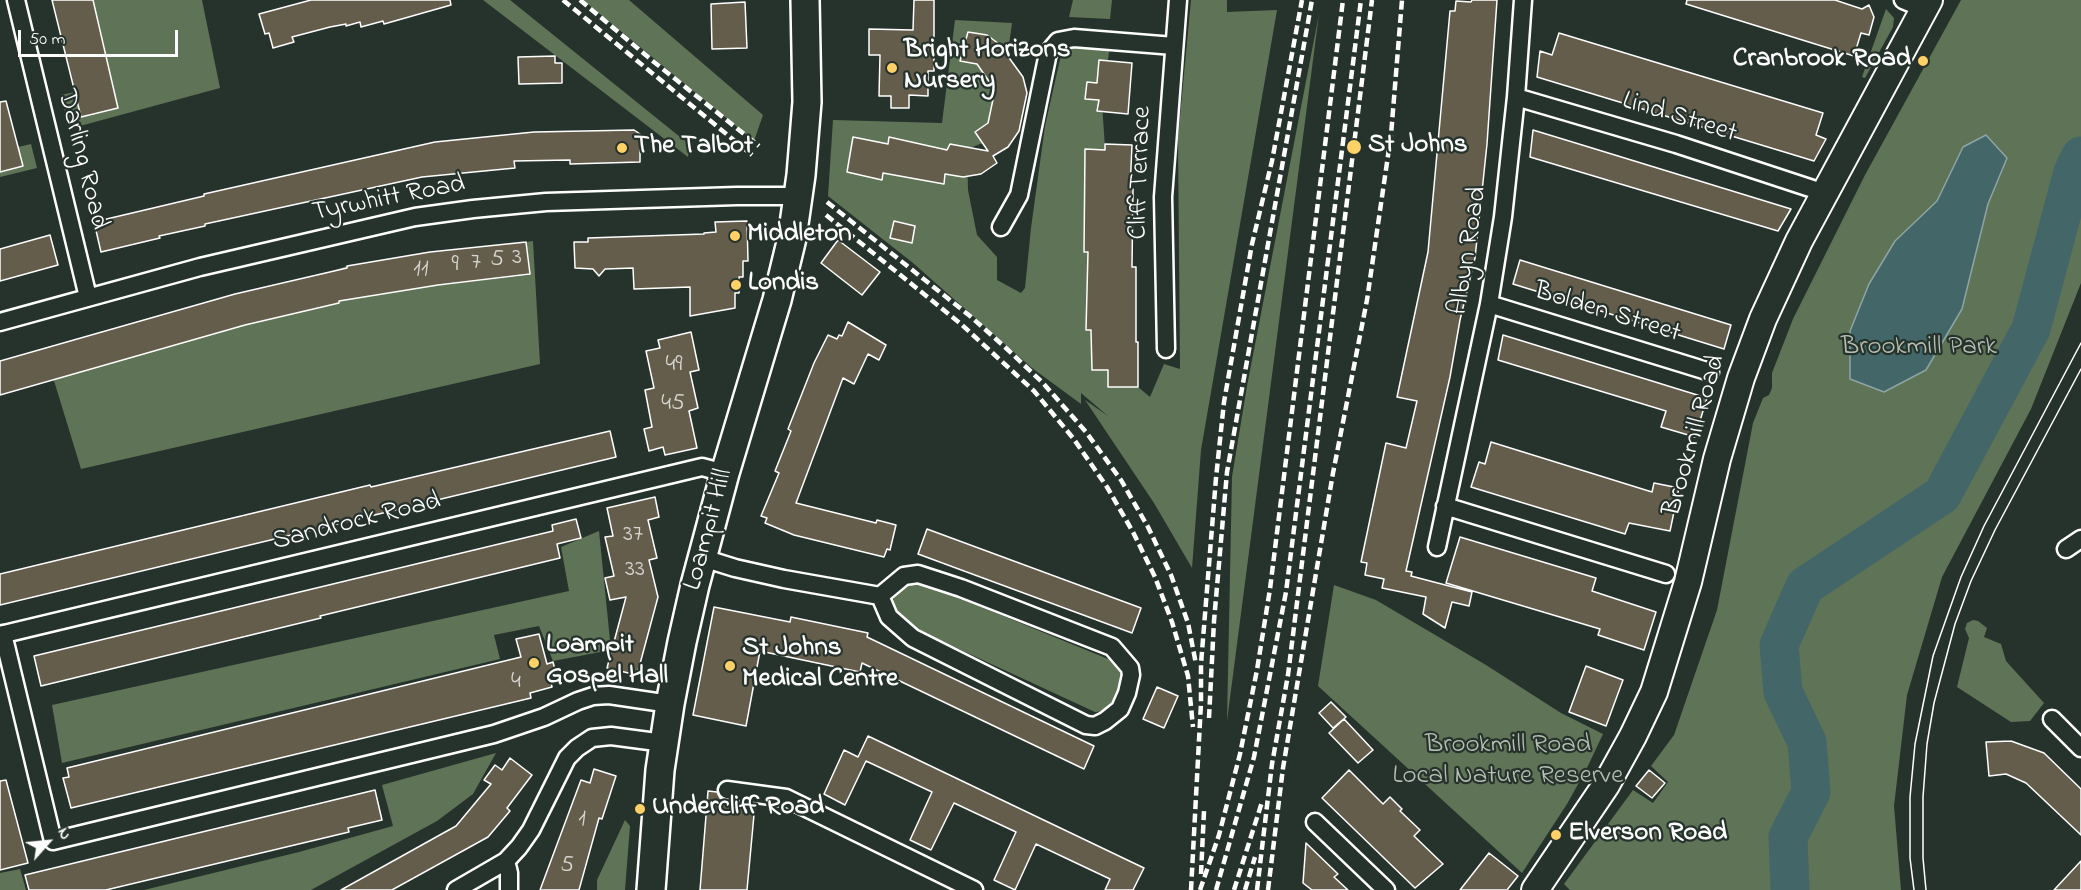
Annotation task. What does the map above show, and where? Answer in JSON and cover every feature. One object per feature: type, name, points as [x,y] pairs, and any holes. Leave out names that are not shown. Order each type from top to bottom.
[{"type":"highway","name":"Loampit Hill","points":[[651,890],[660,770],[670,704],[695,585],[725,473],[784,274],[800,185],[808,82],[805,0]]},
{"type":"main road","name":"Brookmill Road","points":[[1535,890],[1606,785],[1634,736],[1654,693],[1689,582],[1717,459],[1741,378],[1763,319],[1919,3]]},
{"type":"street","name":"Darling Road","points":[[16,0],[88,297]]},
{"type":"street","name":"Cliff Terrace","points":[[1166,349],[1163,197],[1178,0]]},
{"type":"street","name":"Albyn Road","points":[[1437,547],[1489,304],[1503,217],[1516,97],[1523,0]]},
{"type":"street","points":[[1001,227],[1019,195],[1048,52],[1058,41],[1074,38],[1174,46]]},
{"type":"street","name":"Lind Street","points":[[1516,97],[1676,144],[1825,193]]},
{"type":"street","name":"Tyrwhitt Road","points":[[0,322],[200,267],[392,223],[461,210],[546,202],[737,196],[800,185]]},
{"type":"street","name":"Bolden Street","points":[[1489,304],[1710,372]]},
{"type":"street","name":"Sandrock Road","points":[[2,634],[702,467],[725,473]]},
{"type":"street","points":[[1445,506],[1666,574]]},
{"type":"street","points":[[2066,549],[2081,539]]},
{"type":"street","points":[[703,558],[784,579],[880,596],[904,576],[918,574],[961,588],[1112,647],[1130,668],[1131,675],[1127,693],[1120,709],[1105,721],[1095,726],[1086,724],[913,638],[889,617],[880,596]]},
{"type":"street","points":[[2,634],[53,842],[494,734],[544,717],[578,700],[593,696],[609,695],[670,704]]},
{"type":"street","points":[[2052,719],[2081,748]]},
{"type":"street","points":[[456,890],[506,861],[531,830],[567,758],[577,748],[592,738],[610,736],[664,743]]},
{"type":"street","points":[[727,790],[786,798],[974,890]]},
{"type":"street","points":[[1315,822],[1386,890]]},
{"type":"street","points":[[506,861],[509,890]]},
{"type":"green space","points":[[87,0],[202,0],[220,88],[69,129],[61,95],[75,92],[81,117],[118,108],[99,24],[92,21]]},
{"type":"green space","points":[[483,0],[510,0],[690,145],[688,157]]},
{"type":"green space","points":[[583,0],[629,0],[763,115],[754,141]]},
{"type":"green space","points":[[1073,0],[1112,0],[1110,19],[1069,17]]},
{"type":"green space","points":[[1191,0],[1227,0],[1227,12],[1277,10],[1201,450],[1192,568],[1154,503],[1085,400],[1108,416],[1081,393],[1081,404],[1032,368],[913,263],[828,196],[833,120],[942,123],[955,20],[1012,23],[996,138],[967,149],[968,190],[977,235],[997,257],[997,280],[1021,293],[1025,288],[1045,126],[1063,46],[1110,45],[1102,103],[1105,148],[1109,387],[1138,387],[1150,397],[1164,364],[1180,369],[1178,138]]},
{"type":"green space","name":"Brookmill Park","points":[[1961,0],[2081,0],[2081,283],[2031,409],[1942,577],[1907,695],[1894,806],[1901,890],[1570,890],[1564,884],[1633,790],[1653,803],[1668,782],[1651,766],[1674,735],[1717,610],[1753,423],[1763,398],[1769,395],[1772,388],[1772,373],[1793,319],[1865,175]]},
{"type":"green space","points":[[1886,9],[1894,18],[1893,27],[1865,78],[1862,77]]},
{"type":"green space","points":[[1319,14],[1227,721],[1232,477],[1247,386]]},
{"type":"green space","points":[[31,144],[37,168],[0,177],[0,172],[22,166],[18,147]]},
{"type":"green space","points":[[533,241],[540,364],[81,469],[44,348],[54,345],[62,377],[141,354],[133,323],[146,319],[156,351],[234,328],[226,296],[252,290],[260,321],[339,303],[332,271],[347,266],[353,299],[433,286],[529,275],[526,242]]},
{"type":"green space","points":[[599,531],[611,650],[553,661],[539,626],[494,635],[500,659],[62,763],[52,705],[569,591],[561,547]]},
{"type":"green space","points":[[913,581],[1113,661],[1121,671],[1123,684],[1115,702],[1106,711],[1095,712],[907,625],[898,617],[892,605],[895,593],[902,586]]},
{"type":"green space","name":"Brookmill Road Local Nature Reserve","points":[[1334,585],[1376,600],[1486,665],[1561,713],[1603,734],[1567,804],[1522,873],[1318,686]]},
{"type":"green space","points":[[1973,620],[1987,628],[1984,637],[2001,644],[2006,661],[2044,703],[2030,721],[2011,722],[1957,687],[1969,638],[1965,629],[1967,623]]},
{"type":"green space","points":[[496,753],[473,794],[437,821],[311,890],[144,890],[393,826],[382,785]]},
{"type":"green space","points":[[625,820],[630,826],[625,890],[597,890],[597,880]]},
{"type":"green space","points":[[20,869],[26,890],[0,890],[0,873]]},
{"type":"water","points":[[1986,135],[2007,158],[1988,204],[1962,309],[1926,370],[1884,392],[1850,379],[1850,331],[1869,284],[1895,241],[1937,201],[1963,147]]},
{"type":"building","points":[[52,0],[93,0],[118,108],[81,117]]},
{"type":"building","points":[[311,0],[450,0],[451,5],[384,24],[383,21],[361,27],[360,22],[330,27],[292,37],[294,42],[273,48],[269,33],[265,34],[259,14]]},
{"type":"building","points":[[914,0],[934,0],[934,71],[928,71],[928,96],[909,95],[909,108],[891,108],[891,96],[879,96],[880,55],[869,55],[869,29],[913,30]]},
{"type":"building","points":[[1472,0],[1497,0],[1487,144],[1475,258],[1406,571],[1412,572],[1411,576],[1472,592],[1469,606],[1452,602],[1445,628],[1423,614],[1426,597],[1382,588],[1384,579],[1365,575],[1367,563],[1361,562],[1386,443],[1406,448],[1417,401],[1397,397],[1428,252],[1450,11],[1455,11],[1456,1],[1471,2]]},
{"type":"building","points":[[1687,0],[1835,0],[1862,9],[1869,5],[1874,17],[1869,35],[1861,33],[1854,56],[1686,4]]},
{"type":"building","points":[[745,2],[747,48],[712,49],[711,4]]},
{"type":"building","points":[[968,32],[987,35],[999,44],[1023,77],[1027,93],[1019,131],[1008,147],[993,156],[997,163],[981,174],[963,177],[945,174],[944,184],[883,173],[882,180],[847,172],[853,137],[888,144],[889,137],[947,150],[950,144],[988,151],[975,132],[988,123],[995,90],[977,64],[960,61]]},
{"type":"building","points":[[1559,33],[1823,113],[1816,135],[1826,139],[1814,161],[1537,77],[1540,51],[1552,55]]},
{"type":"building","points":[[555,56],[555,63],[562,63],[562,83],[519,84],[518,57]]},
{"type":"building","points":[[1099,60],[1132,63],[1128,114],[1097,111],[1099,100],[1085,99],[1087,82],[1097,83]]},
{"type":"building","points":[[6,101],[23,166],[0,172],[0,102]]},
{"type":"building","points":[[634,130],[640,134],[640,162],[570,164],[570,160],[514,161],[515,168],[422,177],[205,224],[205,226],[101,252],[94,222],[204,196],[204,194],[435,142],[534,132]]},
{"type":"building","points":[[1533,130],[1791,209],[1778,231],[1530,157]]},
{"type":"building","points":[[1105,144],[1132,145],[1130,189],[1133,189],[1132,267],[1136,267],[1138,387],[1108,387],[1108,370],[1092,370],[1091,330],[1086,330],[1088,252],[1084,252],[1085,149],[1105,150]]},
{"type":"building","points":[[747,221],[748,261],[743,261],[743,277],[739,277],[739,293],[735,293],[735,308],[690,316],[690,287],[634,289],[633,268],[605,269],[599,276],[593,269],[575,268],[574,242],[588,242],[588,238],[704,234],[716,232],[715,222]]},
{"type":"building","points":[[894,221],[915,226],[912,243],[890,238]]},
{"type":"building","points":[[50,235],[58,265],[0,281],[0,249]]},
{"type":"building","points":[[838,240],[880,272],[862,295],[821,263]]},
{"type":"building","points":[[526,242],[530,274],[438,285],[339,301],[339,303],[245,325],[0,395],[0,361],[235,294],[347,268],[347,266],[430,252]]},
{"type":"building","points":[[1520,260],[1731,325],[1724,349],[1513,284]]},
{"type":"building","points":[[848,322],[886,345],[879,360],[868,354],[854,384],[843,378],[796,503],[876,523],[877,520],[896,525],[890,550],[887,549],[884,557],[794,535],[765,523],[767,518],[761,516],[779,473],[775,471],[791,431],[788,429],[814,363],[828,335],[837,339],[839,335],[842,336]]},
{"type":"building","points":[[691,332],[699,370],[690,372],[698,408],[689,411],[697,448],[665,455],[663,447],[649,451],[644,429],[652,427],[645,390],[654,388],[646,351],[660,348],[658,340]]},
{"type":"building","points":[[1503,335],[1707,398],[1695,437],[1661,427],[1666,411],[1498,360]]},
{"type":"building","points":[[610,431],[616,457],[0,605],[0,574],[370,485],[371,487]]},
{"type":"building","points":[[1491,442],[1652,492],[1654,483],[1679,488],[1670,531],[1629,523],[1625,534],[1471,487],[1479,462],[1485,464]]},
{"type":"building","points":[[655,497],[659,517],[648,520],[657,558],[649,560],[658,597],[637,675],[607,668],[626,597],[610,600],[605,578],[614,576],[605,537],[613,536],[607,508]]},
{"type":"building","points":[[576,519],[581,538],[557,544],[560,558],[41,686],[34,656],[553,531],[552,525]]},
{"type":"building","points":[[927,529],[1141,608],[1132,633],[918,554]]},
{"type":"building","points":[[1460,537],[1596,578],[1592,591],[1656,612],[1644,650],[1598,635],[1600,629],[1446,583]]},
{"type":"building","points":[[714,607],[790,622],[791,617],[868,633],[867,637],[1094,746],[1084,769],[862,663],[860,672],[760,651],[746,726],[693,715]]},
{"type":"building","points":[[539,634],[547,664],[553,662],[558,681],[551,682],[552,687],[530,693],[531,698],[71,808],[63,778],[69,777],[67,768],[521,657],[516,639]]},
{"type":"building","points":[[1586,666],[1623,680],[1606,726],[1569,712]]},
{"type":"building","points":[[1157,687],[1178,696],[1164,728],[1143,719]]},
{"type":"building","points":[[1331,702],[1346,717],[1333,728],[1319,713]]},
{"type":"building","points":[[1344,719],[1373,750],[1358,763],[1329,733]]},
{"type":"building","points":[[868,736],[1144,868],[1133,890],[1105,890],[1110,879],[1036,844],[1015,890],[994,880],[1016,832],[954,803],[931,850],[910,840],[932,792],[866,761],[845,805],[824,794],[844,750],[858,757]]},
{"type":"building","points":[[2011,741],[2044,753],[2081,789],[2081,835],[2026,783],[2006,774],[1989,776],[1986,742]]},
{"type":"building","points":[[510,758],[532,775],[507,808],[510,811],[488,837],[392,890],[341,890],[456,826],[491,784],[484,780],[495,765],[502,770]]},
{"type":"building","points":[[594,769],[616,776],[602,819],[599,818],[579,890],[540,890],[581,780],[590,783]]},
{"type":"building","points":[[1349,770],[1383,804],[1390,797],[1402,809],[1400,811],[1420,830],[1414,836],[1443,864],[1415,888],[1322,798]]},
{"type":"building","points":[[1649,770],[1665,783],[1652,798],[1636,786]]},
{"type":"building","points":[[6,780],[28,863],[0,870],[0,781]]},
{"type":"building","points":[[375,790],[382,820],[348,828],[349,832],[106,890],[29,890],[25,875]]},
{"type":"building","points":[[708,791],[717,792],[720,798],[725,800],[755,804],[747,890],[700,890]]},
{"type":"building","points":[[1306,843],[1338,874],[1334,877],[1348,890],[1312,890],[1303,883]]},
{"type":"building","points":[[1489,853],[1518,876],[1507,890],[1460,890]]},
{"type":"building","points":[[2081,861],[2081,890],[2054,890]]},
{"type":"waterway","points":[[1790,890],[1788,837],[1811,792],[1807,742],[1783,692],[1779,645],[1805,586],[1942,495],[2031,329],[2073,172],[2081,156]]},
{"type":"tram line","points":[[1914,890],[1910,858],[1910,797],[1915,744],[1933,656],[1961,577],[1984,526],[2081,343]]},
{"type":"tram line","points":[[1926,890],[1923,858],[1923,797],[1927,744],[1934,703],[1955,624],[1971,581],[1995,530],[2081,369]]},
{"type":"railway","points":[[563,0],[752,155]]},
{"type":"railway","points":[[580,0],[759,146]]},
{"type":"railway","points":[[1191,890],[1201,664],[1224,402],[1252,244],[1272,161],[1302,0]]},
{"type":"railway","points":[[1209,718],[1214,621],[1227,472],[1312,0]]},
{"type":"railway","points":[[1200,890],[1219,835],[1240,754],[1257,670],[1270,589],[1343,0]]},
{"type":"railway","points":[[1216,890],[1254,757],[1286,592],[1361,0]]},
{"type":"railway","points":[[1257,890],[1272,764],[1288,675],[1372,0]]},
{"type":"railway","points":[[1268,890],[1283,768],[1333,473],[1367,300],[1391,135],[1402,0]]},
{"type":"railway","points":[[827,202],[970,316],[1043,383],[1086,432],[1121,480],[1148,527],[1171,575],[1188,623],[1196,664]]},
{"type":"railway","points":[[826,215],[961,324],[1034,391],[1073,438],[1107,487],[1155,577],[1172,622],[1188,676],[1193,727]]},
{"type":"railway","points":[[1234,890],[1262,802]]},
{"type":"railway","points":[[1201,874],[1204,811]]},
{"type":"railway","points":[[1245,890],[1255,857]]},
{"type":"place","name":"Cranbrook Road","points":[[1923,61]]},
{"type":"place","name":"Bright Horizons Nursery","points":[[892,68]]},
{"type":"place","name":"St Johns","points":[[1354,147]]},
{"type":"place","name":"The Talbot","points":[[622,148]]},
{"type":"place","name":"Middleton","points":[[735,236]]},
{"type":"place","name":"Londis","points":[[736,285]]},
{"type":"place","name":"Loampit Gospel Hall","points":[[534,663]]},
{"type":"place","name":"St Johns Medical Centre","points":[[730,666]]},
{"type":"place","name":"Undercliff Road","points":[[640,809]]},
{"type":"place","name":"Elverson Road","points":[[1556,835]]}]
